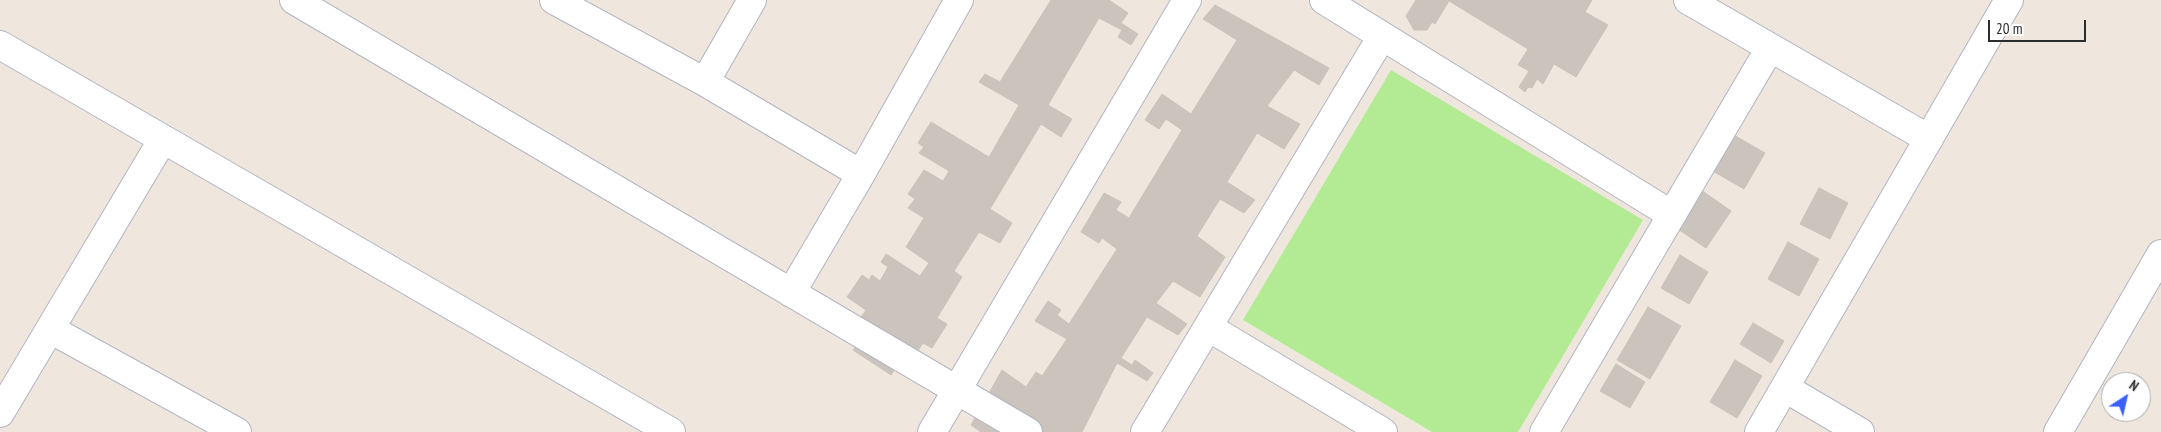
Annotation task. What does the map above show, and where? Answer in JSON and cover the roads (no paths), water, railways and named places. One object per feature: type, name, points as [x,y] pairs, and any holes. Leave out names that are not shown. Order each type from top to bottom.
[{"type":"street","points":[[294,0],[1028,432]]},
{"type":"street","points":[[554,0],[705,82],[861,174]]},
{"type":"street","points":[[705,82],[752,0]]},
{"type":"street","points":[[791,293],[861,174],[959,0]]},
{"type":"street","points":[[932,432],[1186,0]]},
{"type":"street","points":[[1324,0],[1672,215]]},
{"type":"street","points":[[1688,0],[1929,139]]},
{"type":"street","points":[[1759,432],[2008,0]]},
{"type":"street","points":[[1145,432],[1382,36]]},
{"type":"street","points":[[0,45],[671,432]]},
{"type":"street","points":[[1544,432],[1770,48]]},
{"type":"street","points":[[0,413],[163,139]]},
{"type":"street","points":[[2058,432],[2158,265]]},
{"type":"street","points":[[1208,327],[1383,432]]},
{"type":"street","points":[[50,329],[237,432]]},
{"type":"street","points":[[1785,388],[1860,432]]}]
